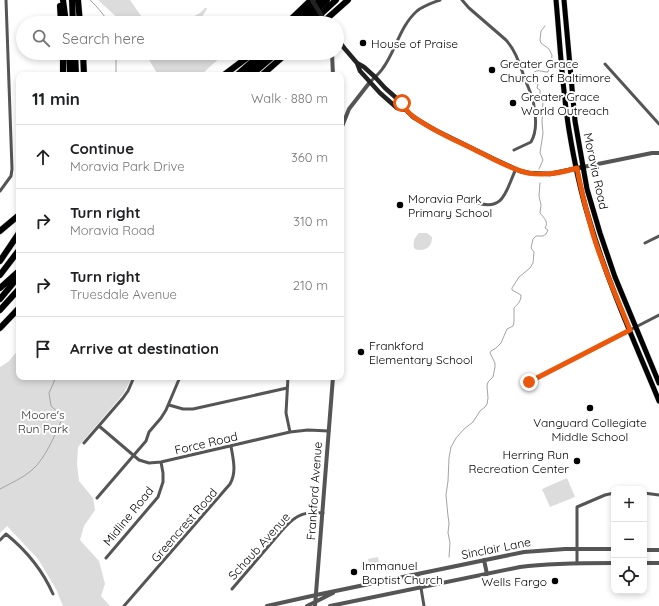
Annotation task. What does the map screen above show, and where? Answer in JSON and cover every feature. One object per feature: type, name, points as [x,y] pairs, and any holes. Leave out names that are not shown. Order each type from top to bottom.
[{"type":"highway","points":[[61,0],[62,16]]},
{"type":"highway","points":[[61,0],[64,16]]},
{"type":"highway","points":[[72,0],[73,16]]},
{"type":"highway","points":[[78,0],[79,16]]},
{"type":"highway","points":[[293,16],[307,0]]},
{"type":"highway","points":[[296,16],[312,0]]},
{"type":"highway","points":[[298,16],[320,0]]},
{"type":"highway","points":[[310,16],[327,0]]},
{"type":"highway","points":[[319,16],[336,0]]},
{"type":"highway","points":[[324,16],[340,0]]},
{"type":"highway","points":[[330,16],[348,0]]},
{"type":"highway","points":[[63,60],[63,72]]},
{"type":"highway","points":[[69,60],[70,72]]},
{"type":"highway","points":[[75,60],[76,72]]},
{"type":"highway","points":[[83,60],[84,72]]},
{"type":"highway","points":[[228,72],[244,60]]},
{"type":"highway","points":[[240,72],[254,60]]},
{"type":"highway","points":[[247,72],[260,60]]},
{"type":"highway","points":[[255,72],[269,60]]},
{"type":"highway","points":[[265,72],[279,60]]},
{"type":"highway","points":[[0,231],[16,218]]},
{"type":"highway","points":[[0,261],[16,237]]},
{"type":"highway","points":[[0,275],[16,254]]},
{"type":"highway","points":[[0,288],[16,274]]},
{"type":"highway","points":[[0,293],[16,279]]},
{"type":"highway","points":[[0,299],[16,280]]},
{"type":"highway","points":[[0,310],[16,292]]},
{"type":"highway","points":[[0,328],[16,311]]},
{"type":"main road","points":[[312,0],[322,16]]},
{"type":"main road","name":"Moravia Road","points":[[556,0],[569,129],[584,203],[610,281],[659,401]]},
{"type":"main road","name":"Moravia Road","points":[[564,0],[575,121],[584,167],[586,189],[615,277],[659,383]]},
{"type":"main road","points":[[344,49],[357,63],[364,67],[402,103],[413,117],[435,130],[494,159],[529,173],[543,174],[564,172],[584,167]]},
{"type":"main road","points":[[357,63],[360,71],[397,108],[406,110]]},
{"type":"street","points":[[0,191],[11,176],[12,169],[6,0]]},
{"type":"street","points":[[344,119],[353,104],[383,68],[409,20],[417,11],[440,0]]},
{"type":"street","points":[[462,0],[468,8],[510,44],[515,53],[532,98],[535,123],[533,140],[514,150]]},
{"type":"street","points":[[332,60],[333,72]]},
{"type":"street","points":[[605,64],[659,124]]},
{"type":"street","points":[[584,167],[652,153],[659,153]]},
{"type":"street","points":[[475,202],[487,205],[499,201],[507,192],[516,169]]},
{"type":"street","points":[[645,243],[659,236]]},
{"type":"street","points":[[529,382],[659,315]]},
{"type":"street","points":[[84,443],[126,394],[133,380]]},
{"type":"street","points":[[97,498],[146,441],[149,432],[164,414],[169,405],[179,380]]},
{"type":"street","points":[[288,380],[286,413],[290,432]]},
{"type":"street","name":"Frankford Avenue","points":[[315,604],[333,380]]},
{"type":"street","points":[[169,405],[183,409],[193,409],[287,388]]},
{"type":"street","name":"Force Road","points":[[99,426],[139,460],[149,463],[161,462],[290,432],[308,430],[329,431]]},
{"type":"street","name":"Greencrest Road","points":[[124,606],[230,484],[234,469],[230,446]]},
{"type":"street","name":"Midline Road","points":[[106,558],[158,497],[163,482],[161,462]]},
{"type":"street","points":[[647,493],[659,495]]},
{"type":"street","points":[[577,563],[577,507],[611,494]]},
{"type":"street","name":"Schaub Avenue","points":[[232,590],[292,520],[305,513],[322,513]]},
{"type":"street","points":[[0,540],[6,534],[32,558],[49,584],[53,594]]},
{"type":"street","name":"Sinclair Lane","points":[[267,606],[336,590],[534,551],[577,548],[611,549]]},
{"type":"street","points":[[647,550],[659,550]]},
{"type":"street","points":[[484,560],[487,574]]},
{"type":"street","name":"Sinclair Lane","points":[[330,606],[538,565],[611,563]]},
{"type":"street","points":[[647,563],[659,563]]},
{"type":"street","points":[[418,574],[424,606]]},
{"type":"street","points":[[307,606],[315,604],[336,590]]},
{"type":"green space","points":[[98,0],[130,0],[141,16],[115,16]]},
{"type":"green space","points":[[207,8],[203,16],[195,16]]},
{"type":"green space","points":[[149,60],[217,60],[204,72],[156,72]]},
{"type":"green space","points":[[419,233],[427,233],[432,237],[430,245],[423,250],[416,250],[414,248],[415,239]]},
{"type":"green space","name":"Moore's Run Park","points":[[16,353],[16,380],[130,380],[124,393],[78,447],[77,464],[79,481],[93,498],[95,510],[84,526],[80,540],[99,561],[105,584],[101,596],[110,606],[63,606],[56,589],[38,559],[7,526],[0,533],[0,367],[8,362]]},
{"type":"green space","points":[[567,478],[575,497],[550,507],[542,489]]},
{"type":"green space","points":[[378,557],[380,568],[370,570],[368,559]]},
{"type":"waterway","points":[[90,0],[104,16]]},
{"type":"waterway","points":[[539,169],[543,160],[540,153],[543,133],[543,100],[540,96],[540,90],[537,88],[538,84],[533,82],[530,78],[531,74],[536,71],[548,72],[551,65],[552,55],[549,49],[541,43],[540,40],[541,31],[545,26]]},
{"type":"waterway","points":[[116,60],[116,72]]},
{"type":"waterway","points":[[449,557],[450,543],[446,495],[451,447],[456,438],[473,422],[480,411],[487,404],[487,386],[488,382],[493,377],[495,367],[495,363],[490,353],[501,343],[507,329],[513,326],[514,308],[518,304],[521,295],[512,290],[512,288],[519,277],[530,268],[533,263],[534,252],[531,248],[533,239],[536,236],[543,236],[548,230],[545,228],[546,220],[540,213],[540,183]]},
{"type":"waterway","points":[[0,489],[21,478],[32,470],[41,460],[53,439],[62,419],[59,413],[51,406],[49,393],[55,380]]},
{"type":"place","name":"House of Praise","points":[[363,43]]},
{"type":"place","name":"Greater Grace Church of Baltimore","points":[[492,70]]},
{"type":"place","name":"Greater Grace World Outreach","points":[[513,103]]},
{"type":"place","name":"Moravia Park Primary School","points":[[400,205]]},
{"type":"place","name":"Frankford Elementary School","points":[[361,352]]},
{"type":"place","name":"Vanguard Collegiate Middle School","points":[[590,408]]},
{"type":"place","name":"Herring Run Recreation Center","points":[[577,461]]},
{"type":"place","name":"Immanuel Baptist Church","points":[[354,572]]},
{"type":"place","name":"Wells Fargo","points":[[555,581]]},
{"type":"route","points":[[402,103],[413,117],[435,130],[520,171],[535,174],[550,174],[577,168],[584,203],[594,235],[610,281],[630,330],[529,382]]}]
